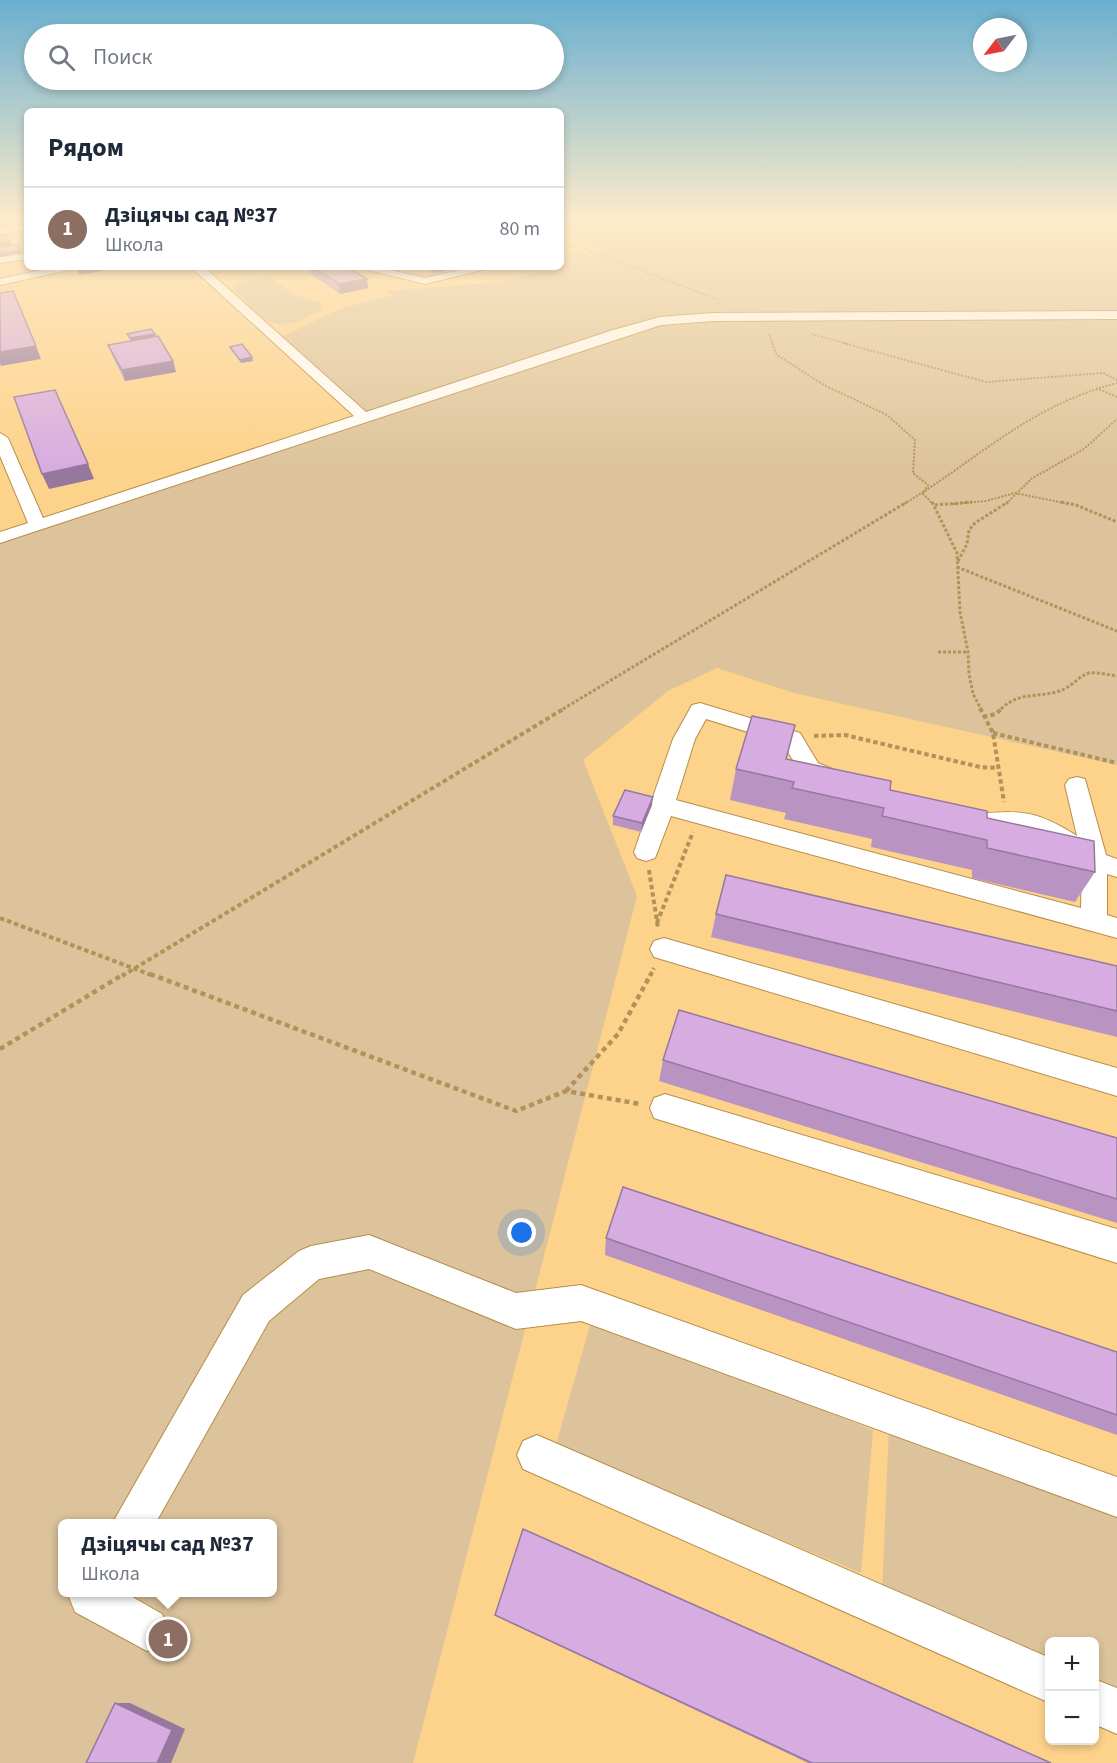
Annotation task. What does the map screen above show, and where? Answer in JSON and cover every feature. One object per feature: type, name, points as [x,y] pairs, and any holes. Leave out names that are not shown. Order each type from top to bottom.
[{"type":"street","points":[[236,302],[365,418]]},
{"type":"street","points":[[0,538],[646,324],[686,318],[749,316],[1117,315]]},
{"type":"street","points":[[0,438],[38,526]]},
{"type":"street","points":[[646,852],[684,740],[700,710],[792,738],[802,760],[813,773],[852,785]]},
{"type":"street","points":[[663,805],[1105,925],[1106,864],[1077,785]]},
{"type":"street","points":[[942,816],[974,824],[1011,819],[1054,831],[1106,864]]},
{"type":"street","points":[[660,936],[1117,1082]]},
{"type":"street","points":[[665,1108],[1117,1246]]},
{"type":"street","points":[[135,1519],[256,1308],[311,1263],[369,1252],[516,1311],[581,1304],[1117,1497]]},
{"type":"street","points":[[537,1455],[1045,1679]]},
{"type":"street","points":[[90,1597],[147,1629]]},
{"type":"street","points":[[1099,1703],[1117,1711]]},
{"type":"path","points":[[724,302],[749,316],[769,334],[777,355],[824,385],[887,415],[906,430],[915,440],[913,473],[928,485],[925,497],[935,505],[951,534],[958,561]]},
{"type":"path","points":[[769,334],[779,334]]},
{"type":"path","points":[[810,334],[986,382],[1103,373],[1117,381]]},
{"type":"path","points":[[0,1048],[925,491],[1038,411],[1117,381]]},
{"type":"path","points":[[1095,388],[1117,397]]},
{"type":"path","points":[[1011,819],[1005,803],[993,734],[973,694],[968,652],[961,627],[958,561],[967,544],[969,530],[980,520],[1003,507],[1031,479],[1084,449],[1117,419]]},
{"type":"path","points":[[935,505],[986,501],[1015,493],[1076,505],[1117,522]]},
{"type":"path","points":[[957,567],[997,585],[1117,630]]},
{"type":"path","points":[[938,652],[968,652]]},
{"type":"path","points":[[983,717],[996,714],[1009,701],[1019,697],[1065,689],[1076,679],[1090,673],[1117,676]]},
{"type":"path","points":[[993,734],[1117,763]]},
{"type":"path","points":[[792,738],[845,735],[980,767],[998,768]]},
{"type":"path","points":[[0,918],[516,1111],[566,1091],[618,1034],[660,936],[700,816]]},
{"type":"path","points":[[646,852],[660,936]]},
{"type":"path","points":[[566,1091],[665,1108]]},
{"type":"shaded area","points":[[247,302],[322,304],[321,310],[292,323],[281,325],[272,323]]},
{"type":"shaded area","points":[[365,302],[1117,302],[1117,765],[794,693],[717,668],[668,691],[583,760],[637,896],[413,1763],[0,1763],[0,538],[364,418],[277,339],[345,307]]},
{"type":"shaded area","points":[[592,1318],[873,1430],[861,1573],[556,1445]]},
{"type":"shaded area","points":[[889,1426],[1117,1518],[1117,1691],[1099,1684],[1099,1637],[1045,1637],[1045,1661],[882,1594]]},
{"type":"building","points":[[0,302],[18,302],[36,346],[0,352]]},
{"type":"building","points":[[151,329],[155,334],[130,338],[127,334]]},
{"type":"building","points":[[158,336],[173,361],[122,370],[108,345]]},
{"type":"building","points":[[242,344],[252,357],[240,360],[230,347]]},
{"type":"building","points":[[55,390],[88,464],[42,474],[14,397]]},
{"type":"building","points":[[752,716],[795,725],[786,759],[891,781],[890,790],[987,811],[987,818],[1094,841],[1095,872],[987,848],[987,840],[882,816],[884,808],[792,788],[794,782],[736,769]]},
{"type":"building","points":[[625,790],[653,797],[642,823],[613,816]]},
{"type":"building","points":[[726,875],[1117,966],[1117,1011],[716,914]]},
{"type":"building","points":[[679,1010],[1117,1138],[1117,1199],[663,1060]]},
{"type":"building","points":[[623,1187],[1117,1352],[1117,1415],[606,1238]]},
{"type":"building","points":[[523,1529],[1051,1763],[812,1763],[495,1615]]},
{"type":"building","points":[[115,1703],[172,1730],[157,1763],[86,1763]]},
{"type":"place","name":"Дзіцячы сад №37","points":[[168,1639]]}]
